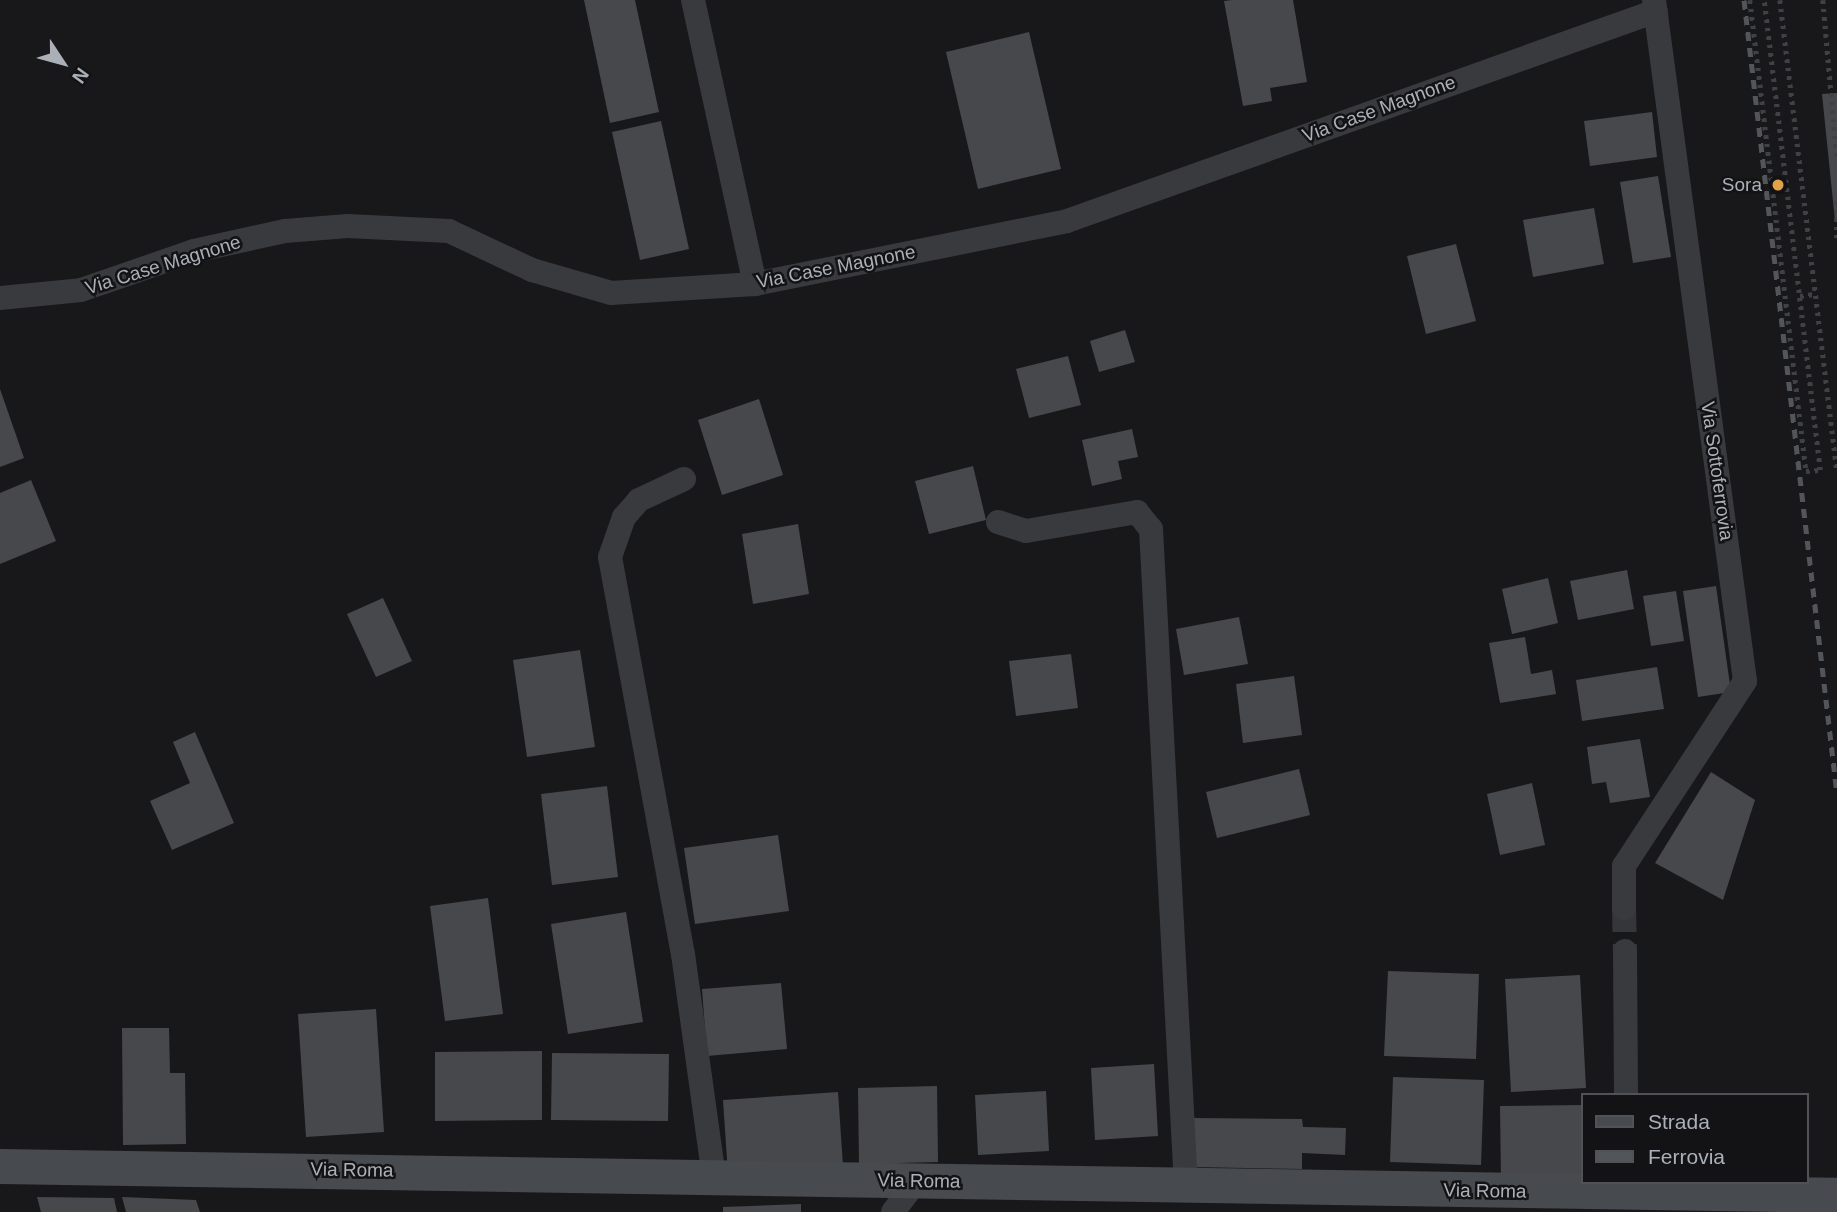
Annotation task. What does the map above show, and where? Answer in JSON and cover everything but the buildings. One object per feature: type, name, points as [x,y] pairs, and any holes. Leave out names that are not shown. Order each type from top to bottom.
[{"type":"main road","name":"Via Roma","points":[[0,1166],[1186,1185],[1627,1188],[1837,1195]]},
{"type":"street","points":[[693,0],[755,284]]},
{"type":"street","name":"Via Case Magnone","points":[[0,298],[81,290],[194,251],[285,230],[348,226],[449,232],[532,270],[611,293],[755,284],[1068,221],[1655,5]]},
{"type":"street","name":"Via Sottoferrovia","points":[[1624,908],[1624,866],[1745,681],[1655,5]]},
{"type":"street","points":[[684,479],[647,496],[624,517],[610,557],[683,954],[714,1177]]},
{"type":"street","points":[[998,522],[1026,531],[1137,512],[1151,529],[1186,1185]]},
{"type":"street","points":[[1625,951],[1626,1093]]},
{"type":"street","points":[[893,1212],[916,1181]]},
{"type":"path","points":[[1750,0],[1806,471],[1820,470],[1764,0]]},
{"type":"path","points":[[1780,0],[1837,470]]},
{"type":"path","points":[[1824,0],[1835,85],[1837,161]]},
{"type":"path","points":[[1837,201],[1837,238]]},
{"type":"path","points":[[1800,296],[1814,294]]},
{"type":"tunnel","points":[[1624,908],[1625,951]]},
{"type":"railway","points":[[1744,0],[1837,794]]},
{"type":"place","name":"Sora","points":[[1778,185]]}]
